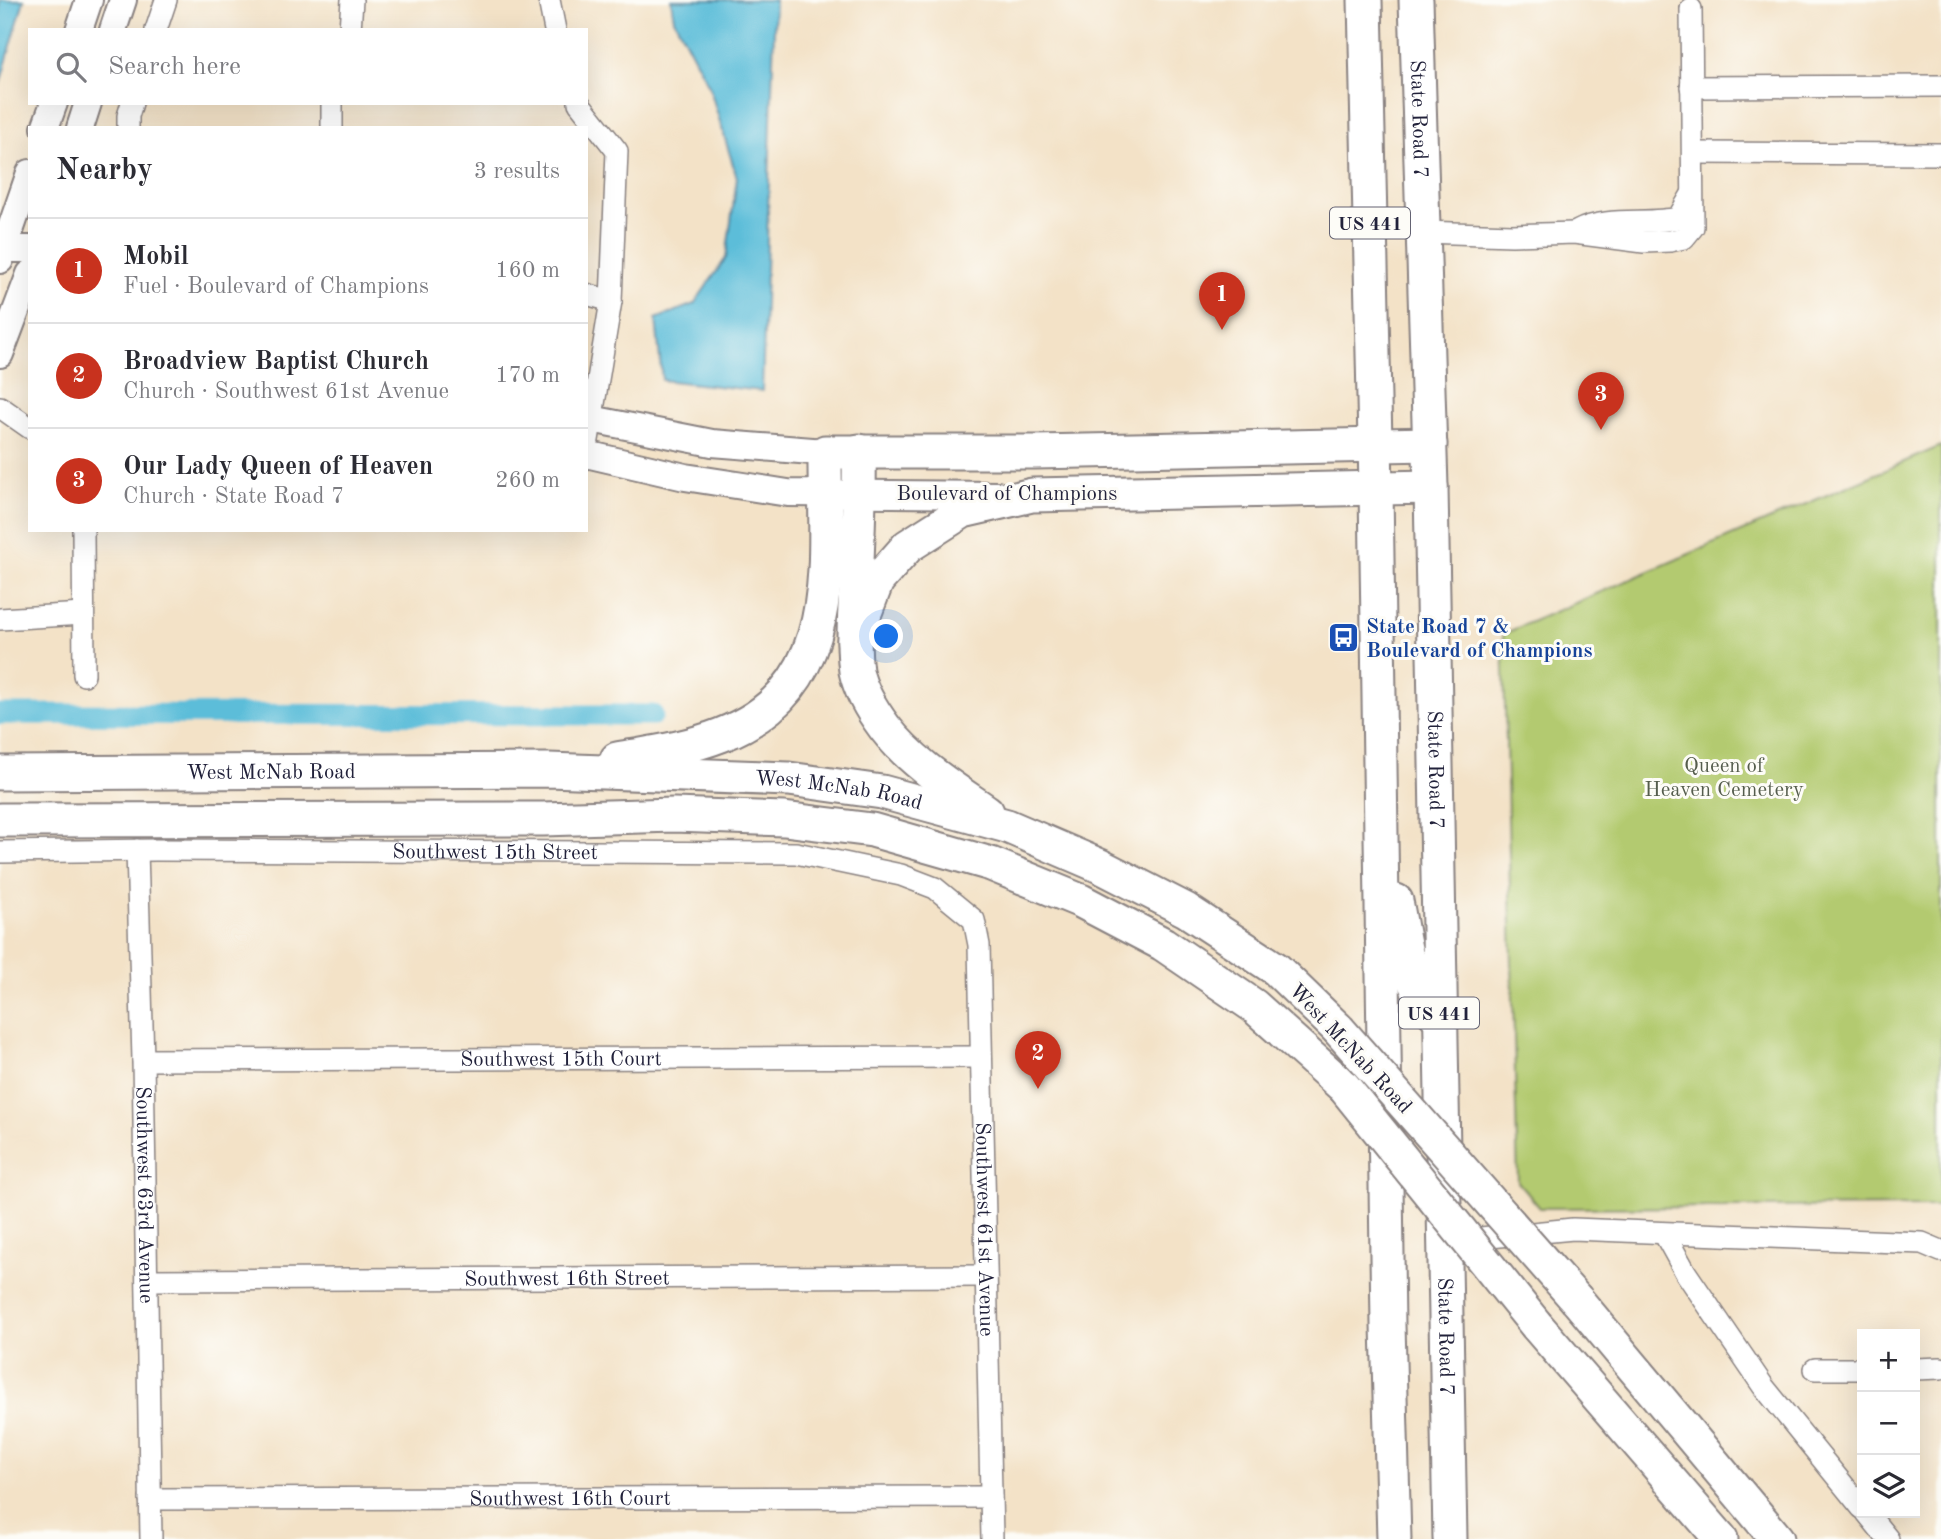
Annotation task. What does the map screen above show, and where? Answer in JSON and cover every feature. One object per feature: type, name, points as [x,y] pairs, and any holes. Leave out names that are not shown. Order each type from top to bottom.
[{"type":"main road","name":"US 441","points":[[1365,0],[1394,1539]]},
{"type":"main road","name":"State Road 7","points":[[1416,0],[1431,487],[1450,1539]]},
{"type":"main road","name":"Boulevard of Champions","points":[[825,452],[1035,452],[1430,444]]},
{"type":"main road","points":[[549,770],[676,749],[722,735],[759,715],[784,692],[807,660],[820,621],[826,581],[825,452]]},
{"type":"main road","points":[[859,452],[860,494],[854,641],[857,673],[866,698],[884,727],[911,756],[937,778],[1007,826]]},
{"type":"main road","name":"Boulevard of Champions","points":[[1032,495],[1431,487]]},
{"type":"main road","points":[[854,641],[877,581],[908,546],[963,511],[1032,495]]},
{"type":"main road","name":"West McNab Road","points":[[0,774],[549,770],[789,779],[881,792],[1007,826],[1100,866],[1186,910],[1276,969],[1338,1029],[1577,1300],[1777,1539]]},
{"type":"main road","name":"West McNab Road","points":[[0,820],[543,819],[674,815],[784,819],[872,830],[991,864],[1081,901],[1163,944],[1254,1006],[1344,1087],[1537,1326],[1721,1539]]},
{"type":"main road","points":[[1380,817],[1412,980],[1425,1004],[1439,1018]]},
{"type":"main road","points":[[1684,1497],[1698,1539]]},
{"type":"street","points":[[80,28],[89,0]]},
{"type":"street","points":[[114,28],[123,0]]},
{"type":"street","points":[[157,28],[166,0]]},
{"type":"street","points":[[350,28],[352,0]]},
{"type":"street","points":[[549,0],[555,28]]},
{"type":"street","points":[[1423,232],[1512,235],[1573,233],[1644,242],[1670,242],[1684,238],[1693,227],[1691,9]]},
{"type":"street","points":[[1691,88],[1941,86]]},
{"type":"street","points":[[46,126],[53,105]]},
{"type":"street","points":[[81,126],[87,105]]},
{"type":"street","points":[[128,126],[131,105]]},
{"type":"street","points":[[332,105],[332,126]]},
{"type":"street","points":[[581,105],[617,151],[611,301],[589,419]]},
{"type":"street","points":[[1693,153],[1941,154]]},
{"type":"street","points":[[1,252],[28,178]]},
{"type":"street","points":[[1,252],[28,249]]},
{"type":"street","points":[[1,252],[28,267]]},
{"type":"street","points":[[0,354],[28,279]]},
{"type":"street","points":[[588,295],[611,301]]},
{"type":"street","points":[[0,407],[28,427]]},
{"type":"street","name":"Boulevard of Champions","points":[[589,419],[712,443],[825,452]]},
{"type":"street","name":"Boulevard of Champions","points":[[588,453],[685,477],[788,493],[1032,495]]},
{"type":"street","points":[[83,532],[84,675]]},
{"type":"street","points":[[0,619],[83,614]]},
{"type":"street","name":"Southwest 15th Street","points":[[0,852],[137,850],[796,853],[901,875],[935,888],[974,920]]},
{"type":"street","name":"Southwest 63rd Avenue","points":[[137,850],[144,1060],[151,1539]]},
{"type":"street","name":"Southwest 61st Avenue","points":[[974,920],[979,945],[992,1539]]},
{"type":"street","name":"Southwest 15th Court","points":[[144,1060],[981,1058]]},
{"type":"street","points":[[1444,1241],[1573,1229],[1922,1244],[1941,1251]]},
{"type":"street","points":[[1665,1235],[1686,1273],[1763,1386],[1857,1502]]},
{"type":"street","name":"Southwest 16th Street","points":[[147,1280],[986,1276]]},
{"type":"street","points":[[1920,1368],[1941,1368]]},
{"type":"street","points":[[1815,1369],[1857,1369]]},
{"type":"street","name":"Southwest 16th Court","points":[[150,1499],[991,1497]]},
{"type":"street","points":[[1871,1518],[1888,1539]]},
{"type":"green space","name":"Queen of Heaven Cemetery","points":[[1941,446],[1941,1206],[1540,1208],[1518,1182],[1503,634]]},
{"type":"water","points":[[0,0],[24,0],[0,84]]},
{"type":"water","points":[[671,0],[775,0],[762,391],[662,380],[656,319],[694,304],[726,258],[737,178],[709,86],[674,19]]},
{"type":"waterway","points":[[0,714],[653,715]]},
{"type":"place","name":"Mobil","points":[[1222,330]]},
{"type":"place","name":"Our Lady Queen of Heaven","points":[[1601,430]]},
{"type":"place","name":"State Road 7 & Boulevard of Champions","points":[[1343,638]]},
{"type":"place","name":"Broadview Baptist Church","points":[[1038,1089]]}]
